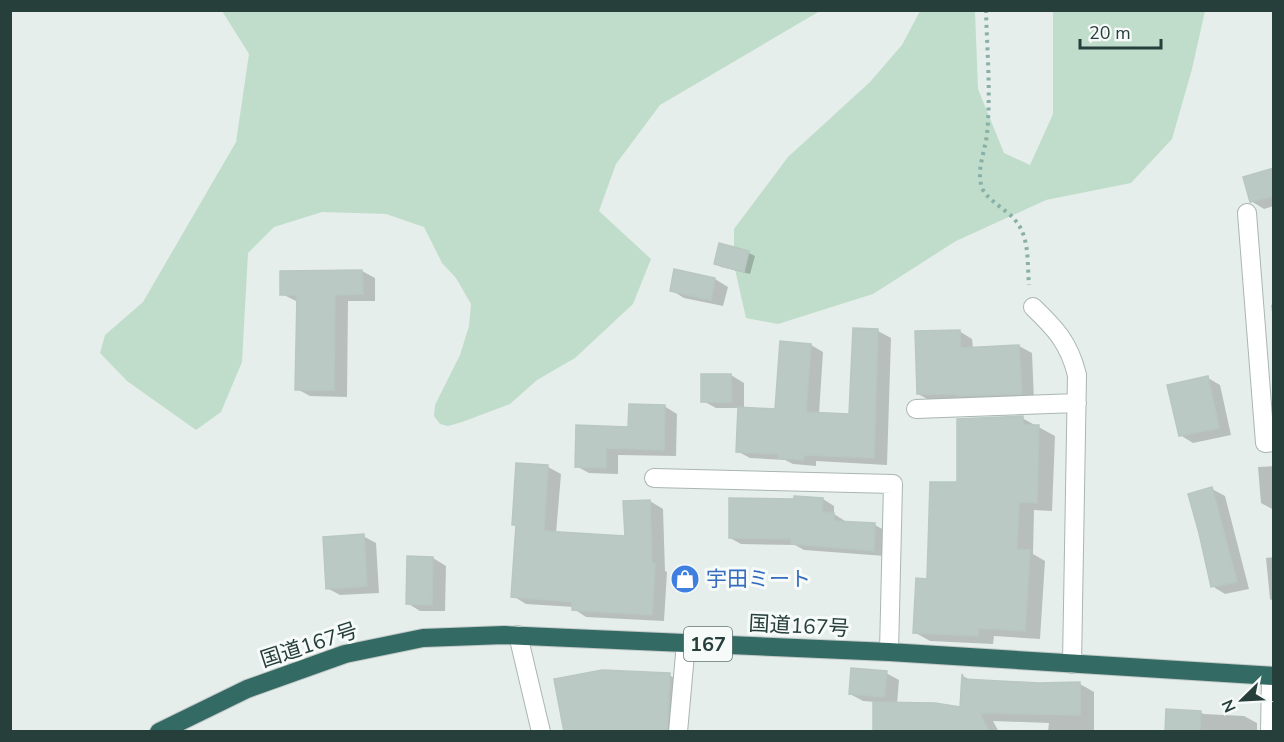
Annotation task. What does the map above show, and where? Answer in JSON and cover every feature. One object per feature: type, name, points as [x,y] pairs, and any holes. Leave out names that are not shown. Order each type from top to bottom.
[{"type":"highway","name":"国道167号","points":[[159,732],[247,689],[345,654],[423,638],[518,635],[889,652],[1272,676]]},
{"type":"street","points":[[1247,213],[1265,443],[1274,442]]},
{"type":"street","points":[[1034,307],[1063,338],[1073,356],[1077,375],[1072,664]]},
{"type":"street","points":[[916,409],[1077,403]]},
{"type":"street","points":[[654,478],[893,483],[889,652]]},
{"type":"street","points":[[518,635],[541,732]]},
{"type":"street","points":[[678,732],[686,643]]},
{"type":"street","points":[[1270,732],[1272,676]]},
{"type":"path","points":[[986,10],[987,135],[980,179],[982,189],[988,197],[1015,220],[1026,239],[1030,293],[1034,307]]},
{"type":"green space","points":[[222,11],[820,11],[660,105],[616,164],[599,211],[651,259],[633,304],[575,358],[537,380],[510,404],[448,426],[440,424],[434,416],[435,405],[460,355],[469,326],[471,304],[456,278],[442,263],[424,227],[386,214],[322,212],[274,227],[248,253],[242,362],[221,412],[196,430],[127,381],[100,353],[105,335],[143,302],[236,142],[249,54]]},
{"type":"green space","points":[[920,11],[975,11],[978,89],[1004,153],[1030,165],[1053,114],[1053,11],[1205,11],[1192,69],[1172,139],[1131,183],[1046,200],[956,241],[873,294],[778,324],[746,318],[734,265],[734,229],[788,157],[870,82],[902,45]]},
{"type":"building","points":[[1274,168],[1274,196],[1250,202],[1243,177]]},
{"type":"building","points":[[719,243],[749,251],[744,272],[714,264]]},
{"type":"building","points":[[674,269],[715,278],[711,300],[670,291]]},
{"type":"building","points":[[362,270],[363,294],[335,295],[334,390],[295,390],[297,295],[280,295],[280,271]]},
{"type":"building","points":[[853,328],[878,329],[874,458],[804,455],[803,460],[778,458],[779,454],[736,452],[738,407],[775,409],[780,341],[811,344],[806,412],[849,414]]},
{"type":"building","points":[[960,330],[960,348],[1019,345],[1022,394],[957,396],[957,394],[917,394],[915,331]]},
{"type":"building","points":[[701,374],[731,374],[731,402],[701,402]]},
{"type":"building","points":[[1208,376],[1219,428],[1179,436],[1167,385]]},
{"type":"building","points":[[629,404],[665,405],[664,450],[606,448],[606,468],[575,467],[576,425],[628,427]]},
{"type":"building","points":[[1023,416],[1023,425],[1039,425],[1037,503],[1019,502],[1017,550],[1030,550],[1025,631],[978,628],[978,636],[913,633],[916,578],[927,579],[930,482],[957,482],[957,419]]},
{"type":"building","points":[[516,463],[548,465],[544,531],[625,536],[623,501],[650,500],[652,563],[655,564],[652,615],[572,610],[572,602],[511,597],[516,525],[512,525]]},
{"type":"building","points":[[1212,487],[1237,582],[1211,587],[1188,494]]},
{"type":"building","points":[[794,496],[823,498],[822,512],[834,513],[834,521],[875,523],[874,551],[791,544],[791,539],[729,538],[729,498],[794,499]]},
{"type":"building","points":[[364,534],[367,586],[326,589],[323,537]]},
{"type":"building","points":[[407,556],[433,557],[432,605],[406,604]]},
{"type":"building","points":[[851,668],[887,671],[884,697],[849,694]]},
{"type":"building","points":[[602,670],[670,673],[667,732],[564,732],[554,679]]},
{"type":"building","points":[[962,674],[964,679],[1039,683],[1080,682],[1080,715],[980,713],[989,732],[873,732],[873,702],[935,703],[960,707]]},
{"type":"building","points":[[1166,709],[1201,711],[1200,732],[1165,732]]},
{"type":"place","name":"宇田ミート","points":[[685,579]]}]
